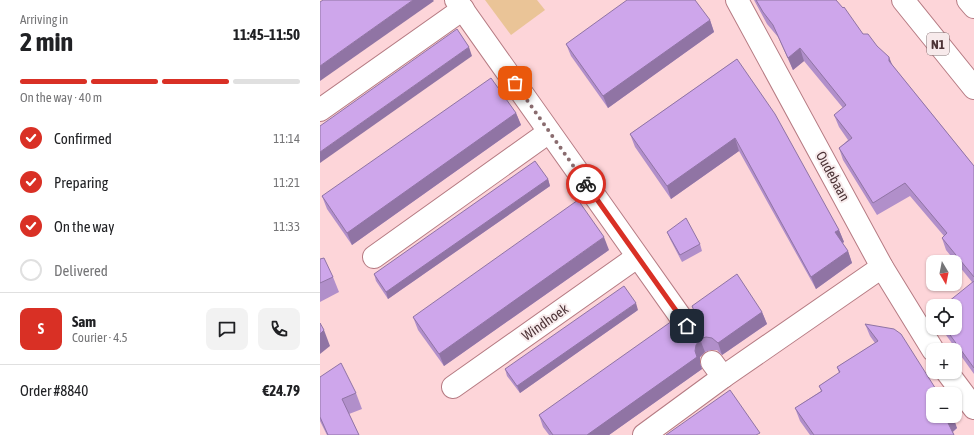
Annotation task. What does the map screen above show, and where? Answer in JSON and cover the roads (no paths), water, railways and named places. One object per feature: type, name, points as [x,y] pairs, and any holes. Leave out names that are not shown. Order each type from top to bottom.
[{"type":"street","name":"Oudebaan","points":[[737,0],[882,267],[911,317],[928,343]]},
{"type":"street","name":"N1","points":[[903,0],[974,88]]},
{"type":"street","points":[[968,0],[974,7]]},
{"type":"street","points":[[320,110],[460,5],[687,326]]},
{"type":"street","points":[[374,257],[549,132]]},
{"type":"street","name":"Windhoek","points":[[453,386],[637,257]]},
{"type":"street","points":[[644,435],[718,370],[882,267]]},
{"type":"street","points":[[952,379],[974,408]]}]
